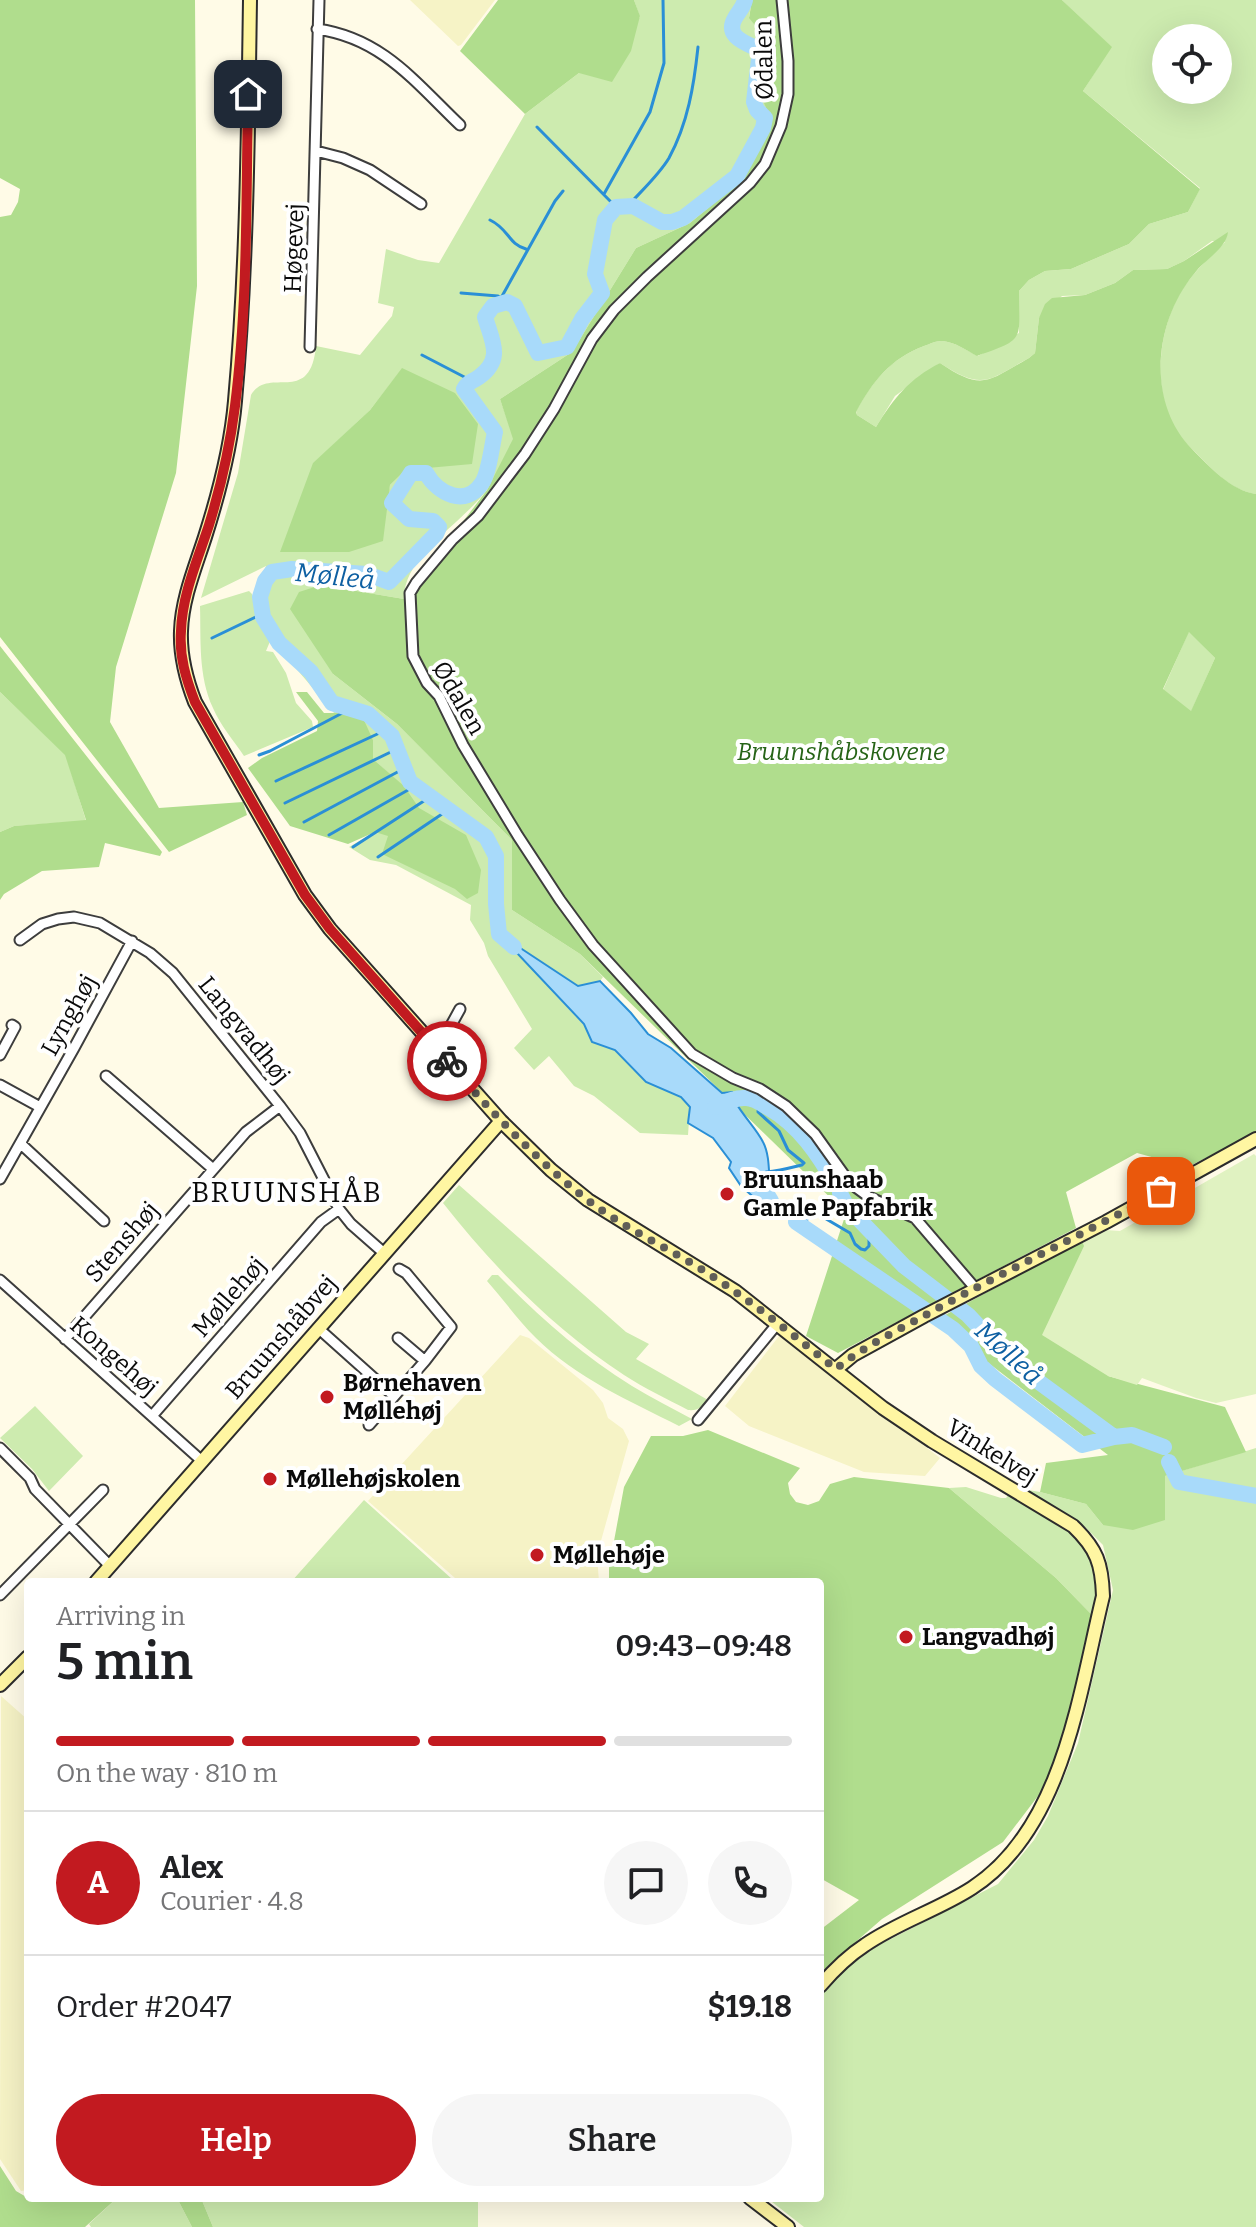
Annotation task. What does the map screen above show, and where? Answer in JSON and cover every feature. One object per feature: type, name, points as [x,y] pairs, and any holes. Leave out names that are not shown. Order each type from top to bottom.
[{"type":"street","name":"Vinkelvej","points":[[250,0],[245,251],[235,405],[217,499],[184,602],[181,630],[185,677],[195,702],[305,895],[330,929],[501,1121],[551,1170],[628,1227],[707,1272],[778,1323],[883,1408],[1073,1526],[1087,1539],[1102,1573],[1103,1596],[1065,1754],[1036,1817],[1017,1846],[996,1871],[971,1889],[866,1944],[824,1982]]},
{"type":"street","name":"Høgevej","points":[[310,347],[319,0]]},
{"type":"street","name":"Ødalen","points":[[782,0],[788,94],[781,126],[765,164],[750,183],[614,310],[592,339],[554,409],[525,454],[478,516],[452,540],[416,583],[410,593],[413,656],[518,836],[593,945],[692,1054],[786,1106],[815,1134],[850,1183],[869,1197],[915,1218],[975,1288]]},
{"type":"street","points":[[317,29],[356,38],[386,55],[460,125]]},
{"type":"street","points":[[316,151],[370,170],[421,204]]},
{"type":"street","name":"Langvadhøj","points":[[20,940],[42,924],[74,917],[100,923],[150,953],[173,973],[300,1133],[339,1209],[384,1253]]},
{"type":"street","name":"Lynghøj","points":[[0,1179],[132,941]]},
{"type":"street","points":[[433,1045],[449,1029],[460,1009]]},
{"type":"street","name":"Lynghøj","points":[[0,1055],[15,1027],[12,1025]]},
{"type":"street","points":[[106,1076],[213,1169]]},
{"type":"street","points":[[0,1085],[40,1107]]},
{"type":"street","name":"Stenshøj","points":[[65,1339],[246,1132],[280,1106]]},
{"type":"street","name":"Bruunshåbvej","points":[[100,1578],[501,1121]]},
{"type":"street","points":[[836,1369],[853,1355],[958,1297],[1106,1222],[1256,1139]]},
{"type":"street","points":[[21,1144],[104,1221]]},
{"type":"street","name":"Møllehøj","points":[[152,1416],[321,1222],[339,1209]]},
{"type":"street","points":[[369,1425],[451,1327],[406,1273],[399,1269]]},
{"type":"street","name":"Kongehøj","points":[[0,1280],[203,1462]]},
{"type":"street","points":[[698,1420],[778,1323]]},
{"type":"street","points":[[318,1328],[394,1396]]},
{"type":"street","points":[[398,1338],[425,1361]]},
{"type":"street","points":[[0,1448],[110,1566]]},
{"type":"street","points":[[0,1595],[103,1490]]},
{"type":"street","points":[[0,1685],[24,1661]]},
{"type":"street","points":[[755,2202],[788,2227]]},
{"type":"shaded area","points":[[410,0],[495,0],[458,46]]},
{"type":"shaded area","points":[[520,1335],[529,1338],[593,1390],[603,1403],[608,1418],[623,1429],[629,1441],[597,1555],[599,1578],[455,1578],[368,1501]]},
{"type":"shaded area","points":[[779,1336],[940,1458],[925,1476],[864,1472],[749,1426],[725,1406]]},
{"type":"shaded area","points":[[1,1696],[24,1716],[24,2191],[21,2191],[0,2159]]},
{"type":"green space","points":[[0,0],[195,0],[197,286],[176,473],[116,667],[110,722],[159,808],[243,802],[247,815],[169,852],[0,637],[0,217],[11,215],[20,189],[0,178]]},
{"type":"green space","points":[[498,0],[634,0],[640,16],[631,51],[612,82],[579,73],[525,114],[460,51]]},
{"type":"green space","points":[[634,0],[752,0],[749,17],[763,35],[763,100],[770,117],[759,146],[738,183],[690,223],[636,248],[572,352],[500,399],[514,439],[478,501],[413,568],[406,583],[404,599],[321,585],[333,674],[397,724],[512,840],[512,910],[580,954],[603,977],[600,981],[579,986],[502,937],[584,1025],[592,1041],[615,1050],[646,1082],[681,1097],[690,1107],[688,1135],[640,1133],[594,1096],[574,1086],[549,1056],[534,1070],[514,1048],[532,1029],[470,920],[471,905],[396,865],[370,860],[349,847],[375,832],[402,785],[373,759],[373,740],[345,713],[334,713],[271,639],[266,651],[273,652],[286,673],[296,703],[312,721],[313,727],[244,756],[219,721],[208,696],[201,644],[200,606],[249,591],[256,615],[265,628],[257,603],[266,566],[201,598],[238,473],[251,395],[268,383],[298,380],[306,375],[316,346],[360,355],[392,316],[394,307],[378,303],[386,249],[418,260],[439,263],[525,114],[579,73],[640,17]],"holes":[[[402,369],[421,469],[405,469],[390,485],[387,499],[313,464],[370,410]]]},
{"type":"green space","name":"Bruunshåbskovene","points":[[752,0],[1062,0],[1112,47],[1083,91],[1200,189],[1188,212],[1149,224],[1129,244],[1071,269],[1045,271],[1029,280],[1019,291],[1019,329],[1012,341],[1004,346],[977,356],[956,345],[939,341],[901,357],[869,390],[857,415],[876,427],[903,390],[940,363],[966,378],[976,380],[1004,373],[1035,353],[1039,318],[1045,304],[1052,298],[1085,295],[1115,283],[1133,270],[1167,269],[1228,232],[1219,249],[1194,274],[1170,315],[1161,362],[1162,386],[1167,409],[1177,430],[1192,449],[1229,483],[1256,494],[1256,1132],[1188,1167],[1137,1153],[1066,1192],[1076,1228],[838,1353],[806,1336],[846,1213],[580,954],[512,910],[512,840],[397,724],[333,674],[290,609],[299,592],[321,585],[404,599],[487,490],[513,439],[500,399],[572,352],[636,248],[690,223],[738,183],[759,146],[770,117],[763,101],[763,35],[749,18]],"holes":[[[1189,632],[1215,658],[1191,711],[1163,689]]]},
{"type":"green space","points":[[1062,0],[1256,0],[1256,494],[1225,480],[1183,440],[1173,424],[1162,387],[1162,348],[1172,310],[1190,279],[1225,242],[1212,241],[1167,269],[1133,270],[1115,283],[1085,295],[1062,296],[1039,318],[1035,353],[994,377],[976,380],[940,363],[895,396],[876,427],[857,415],[856,411],[869,390],[901,357],[942,341],[978,356],[1019,333],[1019,291],[1029,280],[1045,271],[1071,269],[1129,244],[1149,224],[1188,212],[1200,188],[1083,91],[1111,47]]},
{"type":"green space","points":[[402,368],[455,393],[478,424],[472,464],[405,470],[390,485],[383,541],[349,552],[280,552],[313,463],[370,410]]},
{"type":"green space","points":[[1189,631],[1215,658],[1191,712],[1163,690]]},
{"type":"green space","points":[[0,646],[162,852],[160,856],[105,843],[99,867],[42,871],[4,894],[0,900],[0,832],[14,826],[86,820],[65,755],[0,692]]},
{"type":"green space","points":[[0,692],[66,755],[86,821],[14,826],[0,832]]},
{"type":"green space","points":[[296,692],[307,692],[324,713],[345,713],[363,718],[373,740],[373,759],[404,786],[419,808],[466,835],[481,870],[478,893],[467,899],[455,889],[382,854],[388,836],[375,832],[348,844],[290,826],[248,768],[317,731],[318,721]]},
{"type":"green space","points":[[1254,1154],[1256,1394],[1216,1403],[1142,1378],[1137,1385],[1108,1376],[1042,1335],[1084,1246],[1082,1241],[1105,1230],[1120,1231]]},
{"type":"green space","points":[[459,1185],[626,1332],[649,1344],[636,1359],[708,1400],[700,1408],[688,1410],[664,1398],[598,1357],[550,1318],[483,1251],[443,1203]]},
{"type":"green space","points":[[1082,1241],[1108,1376],[1225,1407],[1246,1452],[1165,1476],[1165,1520],[1133,1530],[1103,1525],[1086,1504],[1040,1492],[1046,1463],[1108,1455],[934,1321]]},
{"type":"green space","points":[[492,1275],[498,1275],[545,1320],[596,1361],[632,1386],[692,1419],[679,1426],[604,1388],[568,1365],[517,1317],[487,1281]]},
{"type":"green space","points":[[35,1406],[83,1456],[49,1491],[32,1469],[0,1438]]},
{"type":"green space","points":[[708,1430],[800,1468],[788,1483],[790,1494],[796,1502],[808,1505],[819,1501],[830,1484],[854,1477],[949,1488],[1056,1578],[1092,1615],[1057,1771],[1003,1842],[882,1919],[824,1970],[824,1927],[859,1900],[824,1880],[824,1578],[609,1578],[624,1487],[651,1436],[683,1436]]},
{"type":"green space","points":[[1256,1448],[1256,2227],[804,2227],[772,2202],[824,2202],[824,1991],[841,1972],[875,1947],[998,1884],[1034,1840],[1048,1816],[1078,1743],[1113,1590],[1103,1545],[1086,1528],[1022,1489],[1086,1504],[1103,1525],[1165,1476]]},
{"type":"green space","points":[[966,1487],[1001,1498],[1009,1494],[1067,1528],[1088,1548],[1098,1582],[1096,1612],[1092,1615],[1056,1578],[949,1488]]},
{"type":"green space","points":[[364,1500],[451,1578],[295,1578]]},
{"type":"green space","points":[[0,2166],[16,2191],[24,2196],[24,2202],[113,2202],[85,2227],[0,2227]]},
{"type":"green space","points":[[113,2202],[179,2202],[192,2227],[91,2227],[89,2224]]},
{"type":"green space","points":[[179,2202],[203,2202],[213,2227],[192,2227]]},
{"type":"green space","points":[[203,2202],[478,2202],[478,2227],[213,2227]]},
{"type":"water","points":[[499,934],[578,986],[600,981],[648,1034],[671,1048],[722,1093],[732,1092],[766,1148],[771,1195],[766,1201],[758,1201],[741,1186],[729,1168],[731,1162],[713,1138],[688,1123],[690,1107],[681,1097],[646,1082],[615,1050],[592,1042],[584,1024]]},
{"type":"waterway","points":[[604,194],[650,112],[664,63],[663,0]]},
{"type":"waterway","name":"Mølleå","points":[[514,947],[499,934],[496,856],[486,837],[410,782],[392,736],[368,714],[332,703],[311,672],[279,643],[263,617],[260,597],[265,581],[272,572],[292,569],[367,574],[389,582],[436,534],[439,527],[433,521],[409,519],[392,503],[411,473],[426,473],[445,492],[460,496],[475,491],[484,478],[495,432],[464,389],[487,370],[494,356],[485,317],[493,306],[507,302],[515,306],[538,353],[567,347],[582,319],[602,293],[595,274],[605,220],[616,207],[633,206],[662,222],[672,222],[683,218],[737,176],[763,128],[765,118],[754,102],[760,50],[743,42],[732,30],[745,0]]},
{"type":"waterway","points":[[627,207],[660,171],[676,145],[689,104],[698,47]]},
{"type":"waterway","points":[[537,127],[616,207]]},
{"type":"waterway","points":[[501,298],[563,191]]},
{"type":"waterway","points":[[490,220],[515,244],[526,249]]},
{"type":"waterway","points":[[461,293],[498,296],[507,302]]},
{"type":"waterway","points":[[422,355],[472,381]]},
{"type":"waterway","points":[[212,638],[262,614]]},
{"type":"waterway","points":[[259,755],[350,709]]},
{"type":"waterway","points":[[276,781],[386,730]]},
{"type":"waterway","points":[[285,803],[397,749]]},
{"type":"waterway","points":[[304,822],[405,768]]},
{"type":"waterway","points":[[329,835],[415,786]]},
{"type":"waterway","points":[[353,847],[430,797]]},
{"type":"waterway","points":[[378,857],[448,810]]},
{"type":"waterway","name":"Mølleå","points":[[715,1107],[746,1098],[780,1115],[807,1142],[836,1185]]},
{"type":"waterway","points":[[759,1102],[758,1112],[779,1131],[788,1150],[804,1163],[766,1172]]},
{"type":"waterway","points":[[757,1178],[771,1201]]},
{"type":"waterway","name":"Mølleå","points":[[840,1193],[847,1207],[904,1266],[968,1315],[1013,1363],[1114,1437]]},
{"type":"waterway","points":[[802,1225],[816,1213],[850,1233],[855,1244],[865,1250],[869,1246],[872,1230]]},
{"type":"waterway","points":[[796,1222],[953,1329],[971,1346],[981,1366],[995,1379],[1082,1445],[1132,1435],[1164,1447]]},
{"type":"waterway","name":"Mølleå","points":[[1169,1462],[1179,1482],[1256,1496]]},
{"type":"way so far","points":[[447,1061],[501,1121],[551,1170],[588,1200],[735,1291],[836,1369],[853,1355],[975,1288],[1161,1191]]},
{"type":"place","name":"Bruunshaab Gamle Papfabrik","points":[[727,1194]]},
{"type":"place","name":"Børnehaven Møllehøj","points":[[327,1397]]},
{"type":"place","name":"Møllehøjskolen","points":[[270,1479]]},
{"type":"place","name":"Møllehøje","points":[[537,1555]]},
{"type":"place","name":"Langvadhøj","points":[[906,1637]]},
{"type":"district","name":"BRUUNSHÅB","points":[[287,1192]]},
{"type":"route","points":[[248,94],[243,302],[235,405],[217,499],[184,602],[181,651],[185,677],[195,702],[305,895],[330,929],[447,1061]]}]
